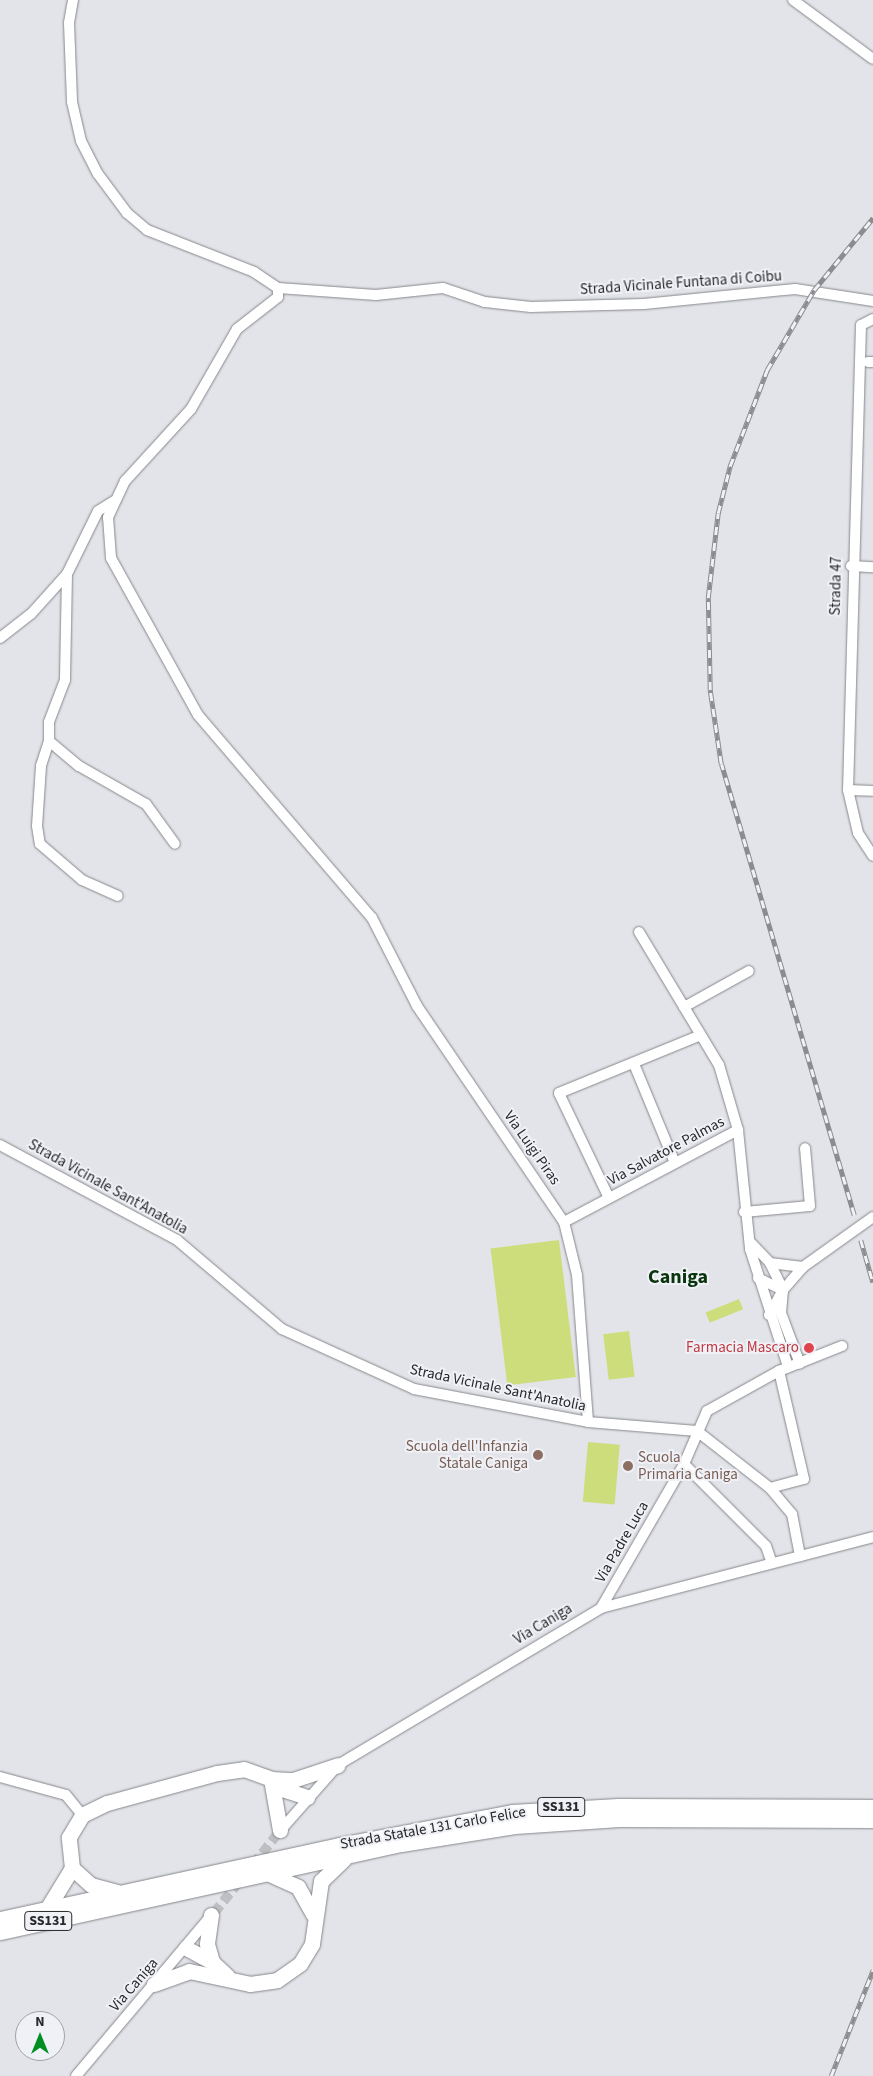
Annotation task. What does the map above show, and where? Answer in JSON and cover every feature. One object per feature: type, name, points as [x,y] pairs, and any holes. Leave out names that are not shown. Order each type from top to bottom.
[{"type":"highway","points":[[276,1781],[303,1778],[338,1765]]},
{"type":"highway","points":[[47,1909],[72,1868],[69,1837],[82,1814],[107,1803],[234,1770],[276,1781],[307,1797]]},
{"type":"highway","points":[[276,1781],[280,1831]]},
{"type":"highway","name":"Strada Statale 131 Carlo Felice","points":[[0,1919],[120,1893],[414,1835],[562,1821],[710,1812],[873,1807]]},
{"type":"highway","name":"Strada Statale 131 Carlo Felice","points":[[710,1812],[873,1820]]},
{"type":"highway","name":"Strada Statale 131 Carlo Felice","points":[[0,1932],[350,1855],[414,1835]]},
{"type":"highway","points":[[186,1948],[190,1960],[211,1967],[229,1979],[250,1984],[277,1980],[300,1964],[312,1944],[321,1881],[350,1855]]},
{"type":"highway","points":[[72,1868],[91,1885],[120,1893]]},
{"type":"highway","points":[[267,1873],[298,1887],[315,1918]]},
{"type":"highway","points":[[211,1967],[207,1944],[213,1914]]},
{"type":"highway","points":[[154,1984],[211,1967]]},
{"type":"street","points":[[0,638],[31,614],[67,574],[98,511],[114,501],[147,452],[191,409],[237,329],[278,297],[278,288],[254,272],[147,230],[127,213],[98,174],[81,141],[72,102],[69,24],[74,0]]},
{"type":"street","points":[[793,0],[873,59]]},
{"type":"street","name":"Strada Vicinale Funtana di Coibu","points":[[278,288],[376,295],[442,288],[486,302],[531,307],[644,304],[795,289],[873,302]]},
{"type":"street","name":"Strada 47","points":[[873,319],[861,325],[851,566],[848,790],[858,833],[873,856]]},
{"type":"street","name":"Via Luigi Piras","points":[[114,501],[108,526],[111,558],[198,715],[372,918],[416,1006],[564,1222],[576,1275],[588,1422]]},
{"type":"street","points":[[851,566],[873,566]]},
{"type":"street","points":[[67,574],[65,680],[49,722],[49,741],[41,766],[36,826],[40,844],[82,880],[118,896]]},
{"type":"street","points":[[49,741],[80,766],[146,804],[175,844]]},
{"type":"street","points":[[848,790],[873,791]]},
{"type":"street","points":[[639,932],[719,1065],[738,1130],[744,1212],[748,1239],[783,1369],[804,1479],[770,1488]]},
{"type":"street","points":[[684,1007],[749,971]]},
{"type":"street","points":[[675,1164],[634,1064],[701,1035]]},
{"type":"street","name":"Via Salvatore Palmas","points":[[609,1198],[558,1093],[634,1064]]},
{"type":"street","name":"Via Salvatore Palmas","points":[[564,1222],[738,1130]]},
{"type":"street","name":"Strada Vicinale Sant'Anatolia","points":[[0,1145],[177,1240],[262,1315],[300,1339],[414,1389],[588,1422],[697,1432]]},
{"type":"street","points":[[744,1212],[810,1206],[805,1148]]},
{"type":"street","points":[[769,1315],[783,1290],[804,1267],[873,1218]]},
{"type":"street","points":[[748,1239],[770,1263],[783,1290],[781,1313],[800,1364]]},
{"type":"street","points":[[770,1263],[804,1267]]},
{"type":"street","points":[[758,1278],[783,1290]]},
{"type":"street","name":"Via Padre Luca","points":[[601,1608],[684,1464],[697,1432],[717,1401],[783,1369],[800,1364],[842,1346]]},
{"type":"street","points":[[697,1432],[770,1488],[792,1514],[800,1556]]},
{"type":"street","points":[[684,1464],[766,1546],[772,1563]]},
{"type":"street","name":"Via Caniga","points":[[280,1831],[307,1797],[338,1765],[601,1608],[873,1537]]},
{"type":"street","points":[[0,1777],[66,1795],[82,1814]]},
{"type":"street","name":"Via Caniga","points":[[76,2076],[213,1914]]},
{"type":"green space","points":[[559,1240],[576,1377],[507,1385],[491,1248]]},
{"type":"green space","points":[[739,1299],[743,1309],[710,1323],[706,1312]]},
{"type":"green space","points":[[629,1331],[635,1377],[609,1380],[603,1334]]},
{"type":"green space","points":[[588,1442],[620,1445],[615,1505],[583,1502]]},
{"type":"tunnel","points":[[253,1865],[279,1832]]},
{"type":"tunnel","points":[[214,1913],[242,1878]]},
{"type":"railway","points":[[854,1215],[721,764],[710,690],[708,598],[718,513],[730,466],[767,370],[814,290],[873,218]]},
{"type":"railway","points":[[861,1240],[873,1282]]},
{"type":"railway","points":[[831,2076],[873,1970]]},
{"type":"place","name":"Farmacia Mascaro","points":[[809,1348]]},
{"type":"place","name":"Scuola dell'Infanzia Statale Caniga","points":[[538,1455]]},
{"type":"place","name":"Scuola Primaria Caniga","points":[[628,1466]]},
{"type":"district","name":"Caniga","points":[[678,1277]]}]
